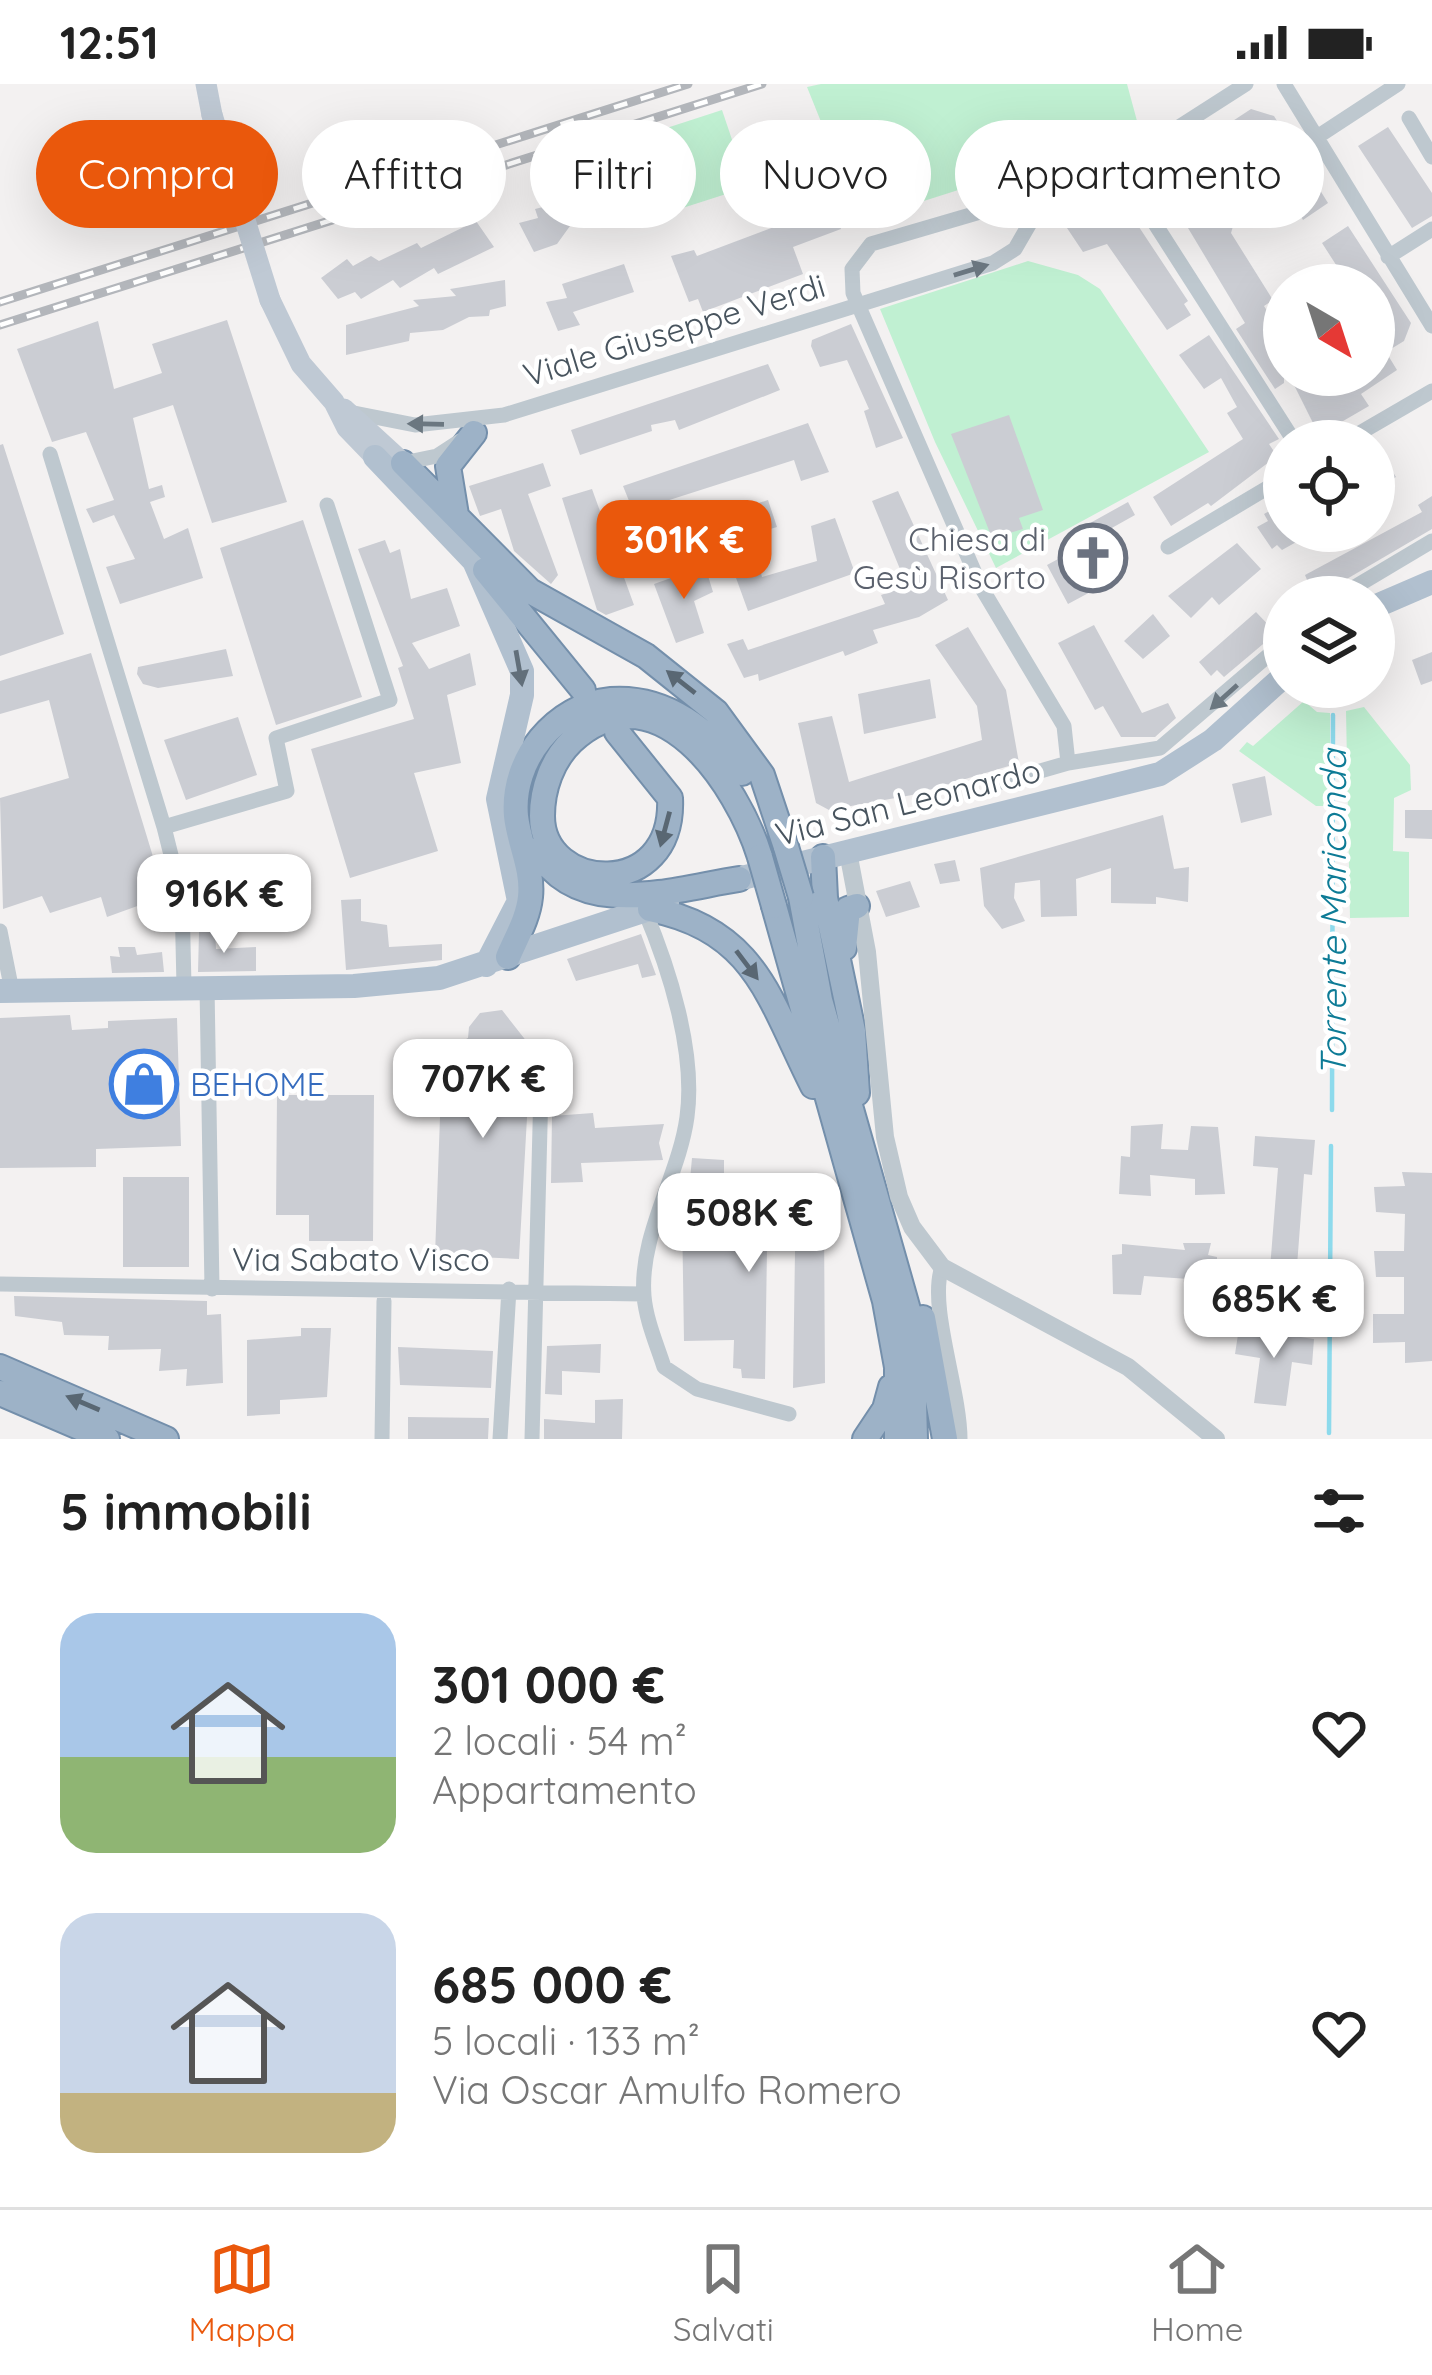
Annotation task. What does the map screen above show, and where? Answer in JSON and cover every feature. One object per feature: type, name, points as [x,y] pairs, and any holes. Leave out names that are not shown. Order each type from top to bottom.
[{"type":"highway","points":[[463,527],[449,500],[448,466],[474,433]]},
{"type":"highway","points":[[403,463],[530,591],[646,656],[716,712],[762,775],[774,852]]},
{"type":"highway","points":[[474,560],[583,690]]},
{"type":"highway","points":[[511,961],[530,902],[530,870],[516,821],[519,782],[534,747],[573,711],[599,701],[641,701],[698,727],[753,788],[820,1000],[846,1130],[925,1324],[945,1439]]},
{"type":"highway","points":[[739,879],[610,896],[572,884],[543,859],[526,807],[538,764],[562,734],[645,720],[671,730],[710,760],[774,852]]},
{"type":"highway","points":[[614,725],[660,778],[670,798],[671,817],[668,834],[648,861],[620,875],[600,876],[579,869],[550,842],[542,824],[543,799],[566,748],[614,725]]},
{"type":"highway","points":[[836,855],[825,898],[844,974]]},
{"type":"highway","points":[[846,1130],[844,974],[848,909],[856,899]]},
{"type":"highway","points":[[789,901],[885,1301],[897,1367],[896,1439]]},
{"type":"highway","points":[[647,909],[710,925],[744,958],[846,1130]]},
{"type":"highway","points":[[894,1256],[912,1324],[915,1439]]},
{"type":"highway","points":[[0,1367],[166,1439]]},
{"type":"highway","points":[[865,1439],[885,1409],[897,1367]]},
{"type":"highway","points":[[0,1393],[107,1439]]},
{"type":"main road","points":[[206,84],[270,300],[301,364],[403,463]]},
{"type":"main road","points":[[341,407],[347,428],[474,560],[522,671],[522,694],[498,799],[519,901],[511,961]]},
{"type":"main road","points":[[375,457],[403,463]]},
{"type":"main road","points":[[1395,596],[1432,570]]},
{"type":"main road","points":[[1402,592],[1432,582]]},
{"type":"main road","name":"Via San Leonardo","points":[[6,991],[440,985],[739,879],[1160,774],[1192,756],[1263,694]]},
{"type":"street","name":"Viale Giuseppe Verdi","points":[[1190,120],[1246,84]]},
{"type":"street","points":[[1284,84],[1304,120]]},
{"type":"street","points":[[1324,133],[1398,84]]},
{"type":"street","points":[[1408,118],[1432,157]]},
{"type":"street","points":[[1324,154],[1432,326]]},
{"type":"street","name":"Viale Giuseppe Verdi","points":[[861,303],[854,293],[852,269],[871,244],[955,219]]},
{"type":"street","name":"Viale Giuseppe Verdi","points":[[341,407],[415,425],[504,415],[1004,259],[1028,228]]},
{"type":"street","points":[[1158,228],[1281,420]]},
{"type":"street","points":[[1388,257],[1432,230]]},
{"type":"street","points":[[861,303],[981,587],[1064,726],[1068,763]]},
{"type":"street","points":[[1382,420],[1432,391]]},
{"type":"street","name":"Viale Giuseppe Verdi","points":[[403,463],[437,456],[504,415]]},
{"type":"street","name":"Via Sabato Visco","points":[[50,454],[182,899],[195,986],[212,1289]]},
{"type":"street","points":[[1168,547],[1263,490]]},
{"type":"street","points":[[164,827],[287,790],[276,738],[391,700],[327,505]]},
{"type":"street","points":[[1374,576],[1432,541]]},
{"type":"street","points":[[1002,782],[1068,763],[1160,748],[1263,660]]},
{"type":"street","points":[[856,899],[876,845]]},
{"type":"street","points":[[836,855],[856,899],[878,1038],[885,1137],[912,1227],[942,1267],[1128,1367],[1216,1439]]},
{"type":"street","points":[[647,909],[683,1050],[687,1116],[643,1294],[664,1367],[697,1389],[790,1414]]},
{"type":"street","points":[[0,931],[6,991]]},
{"type":"street","name":"Via Sabato Visco","points":[[532,1439],[541,1088]]},
{"type":"street","points":[[942,1267],[935,1288],[954,1373],[960,1439]]},
{"type":"street","name":"Via Sabato Visco","points":[[0,1284],[643,1294]]},
{"type":"street","name":"Via Sabato Visco","points":[[500,1439],[509,1289]]},
{"type":"street","name":"Via Sabato Visco","points":[[382,1439],[384,1301]]},
{"type":"green space","points":[[1127,84],[1137,120],[955,120],[955,191],[931,199],[931,120],[820,120],[807,87]]},
{"type":"green space","points":[[722,110],[725,120],[720,120],[720,196],[696,204],[696,120],[691,120]]},
{"type":"green space","points":[[1028,261],[1078,275],[1100,289],[1209,452],[996,568],[935,442],[880,309]]},
{"type":"green space","points":[[1296,708],[1330,713],[1330,806],[1316,806],[1239,751],[1247,742],[1253,746]]},
{"type":"green space","points":[[1365,708],[1410,765],[1411,790],[1394,798],[1393,851],[1409,852],[1409,917],[1350,918],[1346,711]]},
{"type":"building","points":[[1251,109],[1276,120],[1234,120]]},
{"type":"building","points":[[1388,127],[1432,193],[1432,216],[1412,228],[1358,146]]},
{"type":"building","points":[[530,220],[530,228],[569,228],[557,244],[534,252],[519,223]]},
{"type":"building","points":[[1348,226],[1373,264],[1336,264],[1322,243]]},
{"type":"building","points":[[462,228],[481,228],[494,247],[438,274],[434,268],[400,288],[393,280],[361,299],[355,292],[338,299],[321,278],[347,259],[353,266],[371,256],[379,261],[417,243],[421,248]]},
{"type":"building","points":[[771,228],[841,229],[793,247],[803,274],[703,312],[698,299],[689,302],[671,256],[694,250],[697,256]]},
{"type":"building","points":[[1067,228],[1140,228],[1188,301],[1184,304],[1191,315],[1167,330],[1107,244],[1083,252]]},
{"type":"building","points":[[1188,228],[1232,228],[1231,233],[1263,284],[1263,371],[1236,329],[1245,323]]},
{"type":"building","points":[[624,264],[634,292],[573,312],[580,325],[558,331],[546,302],[567,298],[562,284]]},
{"type":"building","points":[[505,280],[506,306],[490,310],[489,316],[469,317],[443,330],[410,333],[409,341],[346,355],[346,325],[419,306],[413,300],[456,296],[450,289]]},
{"type":"building","points":[[1395,298],[1411,323],[1404,341],[1395,346]]},
{"type":"building","points":[[227,320],[287,502],[212,523],[173,405],[133,418],[149,489],[162,485],[165,497],[150,502],[164,539],[188,528],[203,578],[120,604],[106,567],[135,559],[114,515],[93,523],[86,509],[114,500],[86,432],[52,442],[17,349],[98,321],[114,389],[162,373],[152,344]]},
{"type":"building","points":[[851,324],[903,438],[876,448],[864,411],[869,409],[847,360],[820,367],[811,346],[812,340]]},
{"type":"building","points":[[1209,335],[1266,420],[1263,467],[1211,506],[1208,503],[1171,526],[1153,497],[1243,439],[1227,413],[1237,407],[1221,378],[1204,389],[1179,355]]},
{"type":"building","points":[[768,364],[780,390],[679,430],[675,420],[651,425],[652,431],[580,455],[571,430]]},
{"type":"building","points":[[1300,396],[1362,396],[1369,406],[1345,420],[1312,420]]},
{"type":"building","points":[[1009,415],[1043,510],[1019,518],[1023,529],[992,538],[951,434]]},
{"type":"building","points":[[808,423],[829,472],[801,481],[794,460],[660,503],[668,530],[644,538],[623,486]]},
{"type":"building","points":[[0,445],[64,634],[0,656]]},
{"type":"building","points":[[543,463],[551,486],[528,494],[558,575],[551,584],[514,551],[501,509],[480,516],[469,486]]},
{"type":"building","points":[[592,489],[634,605],[606,615],[597,610],[562,498]]},
{"type":"building","points":[[898,491],[948,600],[919,617],[873,630],[878,643],[845,656],[843,651],[759,681],[758,674],[744,678],[727,644],[743,639],[748,650],[885,604],[881,595],[907,586],[872,501]]},
{"type":"building","points":[[1432,496],[1432,529],[1395,551],[1395,527],[1422,512],[1418,505]]},
{"type":"building","points":[[768,500],[777,527],[751,535],[762,577],[817,561],[811,526],[835,518],[855,573],[748,611],[714,517]]},
{"type":"building","name":"Chiesa di Gesù Risorto","points":[[1128,502],[1135,515],[1110,529],[1115,539],[1104,548],[1124,574],[1068,604],[1047,565],[1073,551],[1065,537]]},
{"type":"building","points":[[303,520],[362,697],[276,725],[220,548]]},
{"type":"building","points":[[385,540],[390,553],[400,549],[411,599],[447,588],[460,626],[412,643],[429,669],[470,653],[476,685],[447,695],[461,763],[414,773],[438,851],[350,878],[311,749],[414,719],[398,668],[403,666],[358,549]]},
{"type":"building","points":[[1237,543],[1261,569],[1219,605],[1212,597],[1191,618],[1168,596]]},
{"type":"building","points":[[1348,552],[1393,552],[1352,576],[1305,575]]},
{"type":"building","points":[[705,566],[713,592],[694,601],[704,633],[676,643],[654,584]]},
{"type":"building","points":[[1256,612],[1263,619],[1263,644],[1224,677],[1217,670],[1211,676],[1199,662]]},
{"type":"building","points":[[1153,614],[1170,636],[1143,659],[1124,641]]},
{"type":"building","points":[[1094,625],[1142,713],[1168,703],[1176,718],[1155,737],[1121,737],[1103,706],[1095,710],[1058,643]]},
{"type":"building","points":[[968,627],[1006,690],[1019,763],[912,795],[829,810],[816,803],[798,723],[832,716],[849,782],[982,740],[977,706],[935,645]]},
{"type":"building","points":[[226,649],[233,676],[158,688],[143,684],[137,674],[138,667]]},
{"type":"building","points":[[1432,652],[1432,681],[1421,685],[1412,660]]},
{"type":"building","points":[[91,653],[165,896],[107,917],[101,897],[50,913],[42,896],[3,909],[0,798],[69,778],[49,700],[0,714],[0,681]]},
{"type":"building","points":[[930,679],[936,718],[864,734],[858,694]]},
{"type":"building","points":[[238,717],[257,775],[186,800],[164,740]]},
{"type":"building","points":[[1265,776],[1272,815],[1241,823],[1232,784]]},
{"type":"building","points":[[1405,810],[1432,810],[1432,839],[1405,838]]},
{"type":"building","points":[[1163,815],[1174,869],[1189,867],[1188,902],[1156,897],[1156,904],[1111,903],[1111,868],[1076,879],[1077,916],[1041,917],[1040,880],[1015,883],[1014,898],[1025,921],[1002,929],[984,906],[980,868]]},
{"type":"building","points":[[188,858],[282,858],[280,890],[192,890]]},
{"type":"building","points":[[955,860],[960,881],[940,884],[934,864]]},
{"type":"building","points":[[910,881],[920,907],[886,917],[876,891]]},
{"type":"building","points":[[361,899],[361,921],[387,925],[389,947],[442,944],[442,960],[346,970],[341,900]]},
{"type":"building","points":[[215,930],[216,949],[256,947],[256,971],[198,972],[199,932]]},
{"type":"building","points":[[641,934],[656,975],[642,978],[638,964],[576,981],[567,959]]},
{"type":"building","points":[[118,947],[135,947],[137,955],[162,952],[164,972],[112,973],[110,956],[120,957]]},
{"type":"building","points":[[502,1010],[531,1047],[519,1259],[435,1255],[442,1062],[454,1045],[468,1038],[469,1027],[480,1013]]},
{"type":"building","points":[[70,1015],[72,1030],[108,1028],[108,1021],[177,1018],[181,1146],[96,1149],[96,1167],[0,1168],[0,1018]]},
{"type":"building","points":[[277,1095],[374,1095],[373,1241],[309,1241],[309,1215],[276,1215]]},
{"type":"building","points":[[593,1113],[595,1128],[664,1124],[659,1143],[663,1160],[581,1163],[583,1182],[551,1183],[552,1116]]},
{"type":"building","points":[[1163,1124],[1161,1149],[1188,1150],[1191,1126],[1218,1127],[1225,1194],[1195,1195],[1195,1179],[1150,1175],[1151,1196],[1119,1194],[1121,1156],[1130,1157],[1131,1126]]},
{"type":"building","points":[[1255,1136],[1315,1140],[1312,1175],[1304,1174],[1296,1279],[1307,1280],[1305,1311],[1242,1306],[1244,1279],[1269,1281],[1278,1168],[1253,1166]]},
{"type":"building","points":[[692,1158],[724,1160],[724,1197],[769,1203],[768,1215],[824,1219],[825,1383],[793,1388],[795,1251],[767,1249],[765,1379],[742,1378],[741,1369],[733,1368],[734,1340],[684,1341],[682,1212],[687,1212]]},
{"type":"building","points":[[1402,1172],[1432,1173],[1432,1361],[1405,1363],[1405,1342],[1373,1343],[1373,1314],[1404,1314],[1404,1277],[1376,1277],[1374,1251],[1404,1251],[1405,1214],[1376,1212],[1374,1187],[1405,1186]]},
{"type":"building","points":[[123,1177],[189,1177],[189,1267],[123,1267]]},
{"type":"building","points":[[1183,1243],[1211,1243],[1208,1255],[1217,1257],[1217,1295],[1188,1296],[1189,1279],[1144,1276],[1141,1295],[1113,1294],[1112,1255],[1122,1254],[1122,1244],[1185,1250]]},
{"type":"building","points":[[14,1296],[207,1301],[207,1315],[221,1314],[223,1383],[186,1386],[187,1369],[159,1371],[161,1349],[108,1350],[109,1336],[64,1335],[62,1322],[15,1316]]},
{"type":"building","points":[[301,1328],[331,1328],[327,1397],[280,1400],[280,1414],[247,1416],[247,1340],[301,1336]]},
{"type":"building","points":[[1239,1328],[1314,1339],[1312,1365],[1292,1362],[1286,1406],[1254,1403],[1260,1358],[1235,1354]]},
{"type":"building","points":[[601,1344],[600,1373],[562,1371],[562,1395],[545,1394],[547,1346]]},
{"type":"building","points":[[398,1347],[493,1351],[491,1388],[400,1385]]},
{"type":"building","points":[[623,1399],[622,1439],[544,1439],[544,1419],[595,1423],[595,1400]]},
{"type":"building","points":[[408,1417],[489,1418],[488,1439],[408,1439]]},
{"type":"waterway","name":"Torrente Mariconda","points":[[1332,1110],[1333,715]]},
{"type":"waterway","name":"Torrente Mariconda","points":[[1329,1433],[1331,1146]]},
{"type":"railway","points":[[0,302],[688,84]]},
{"type":"railway","points":[[0,325],[762,84]]},
{"type":"place","name":"Chiesa di Gesù Risorto","points":[[1093,558]]},
{"type":"place","name":"BEHOME","points":[[144,1084]]}]
